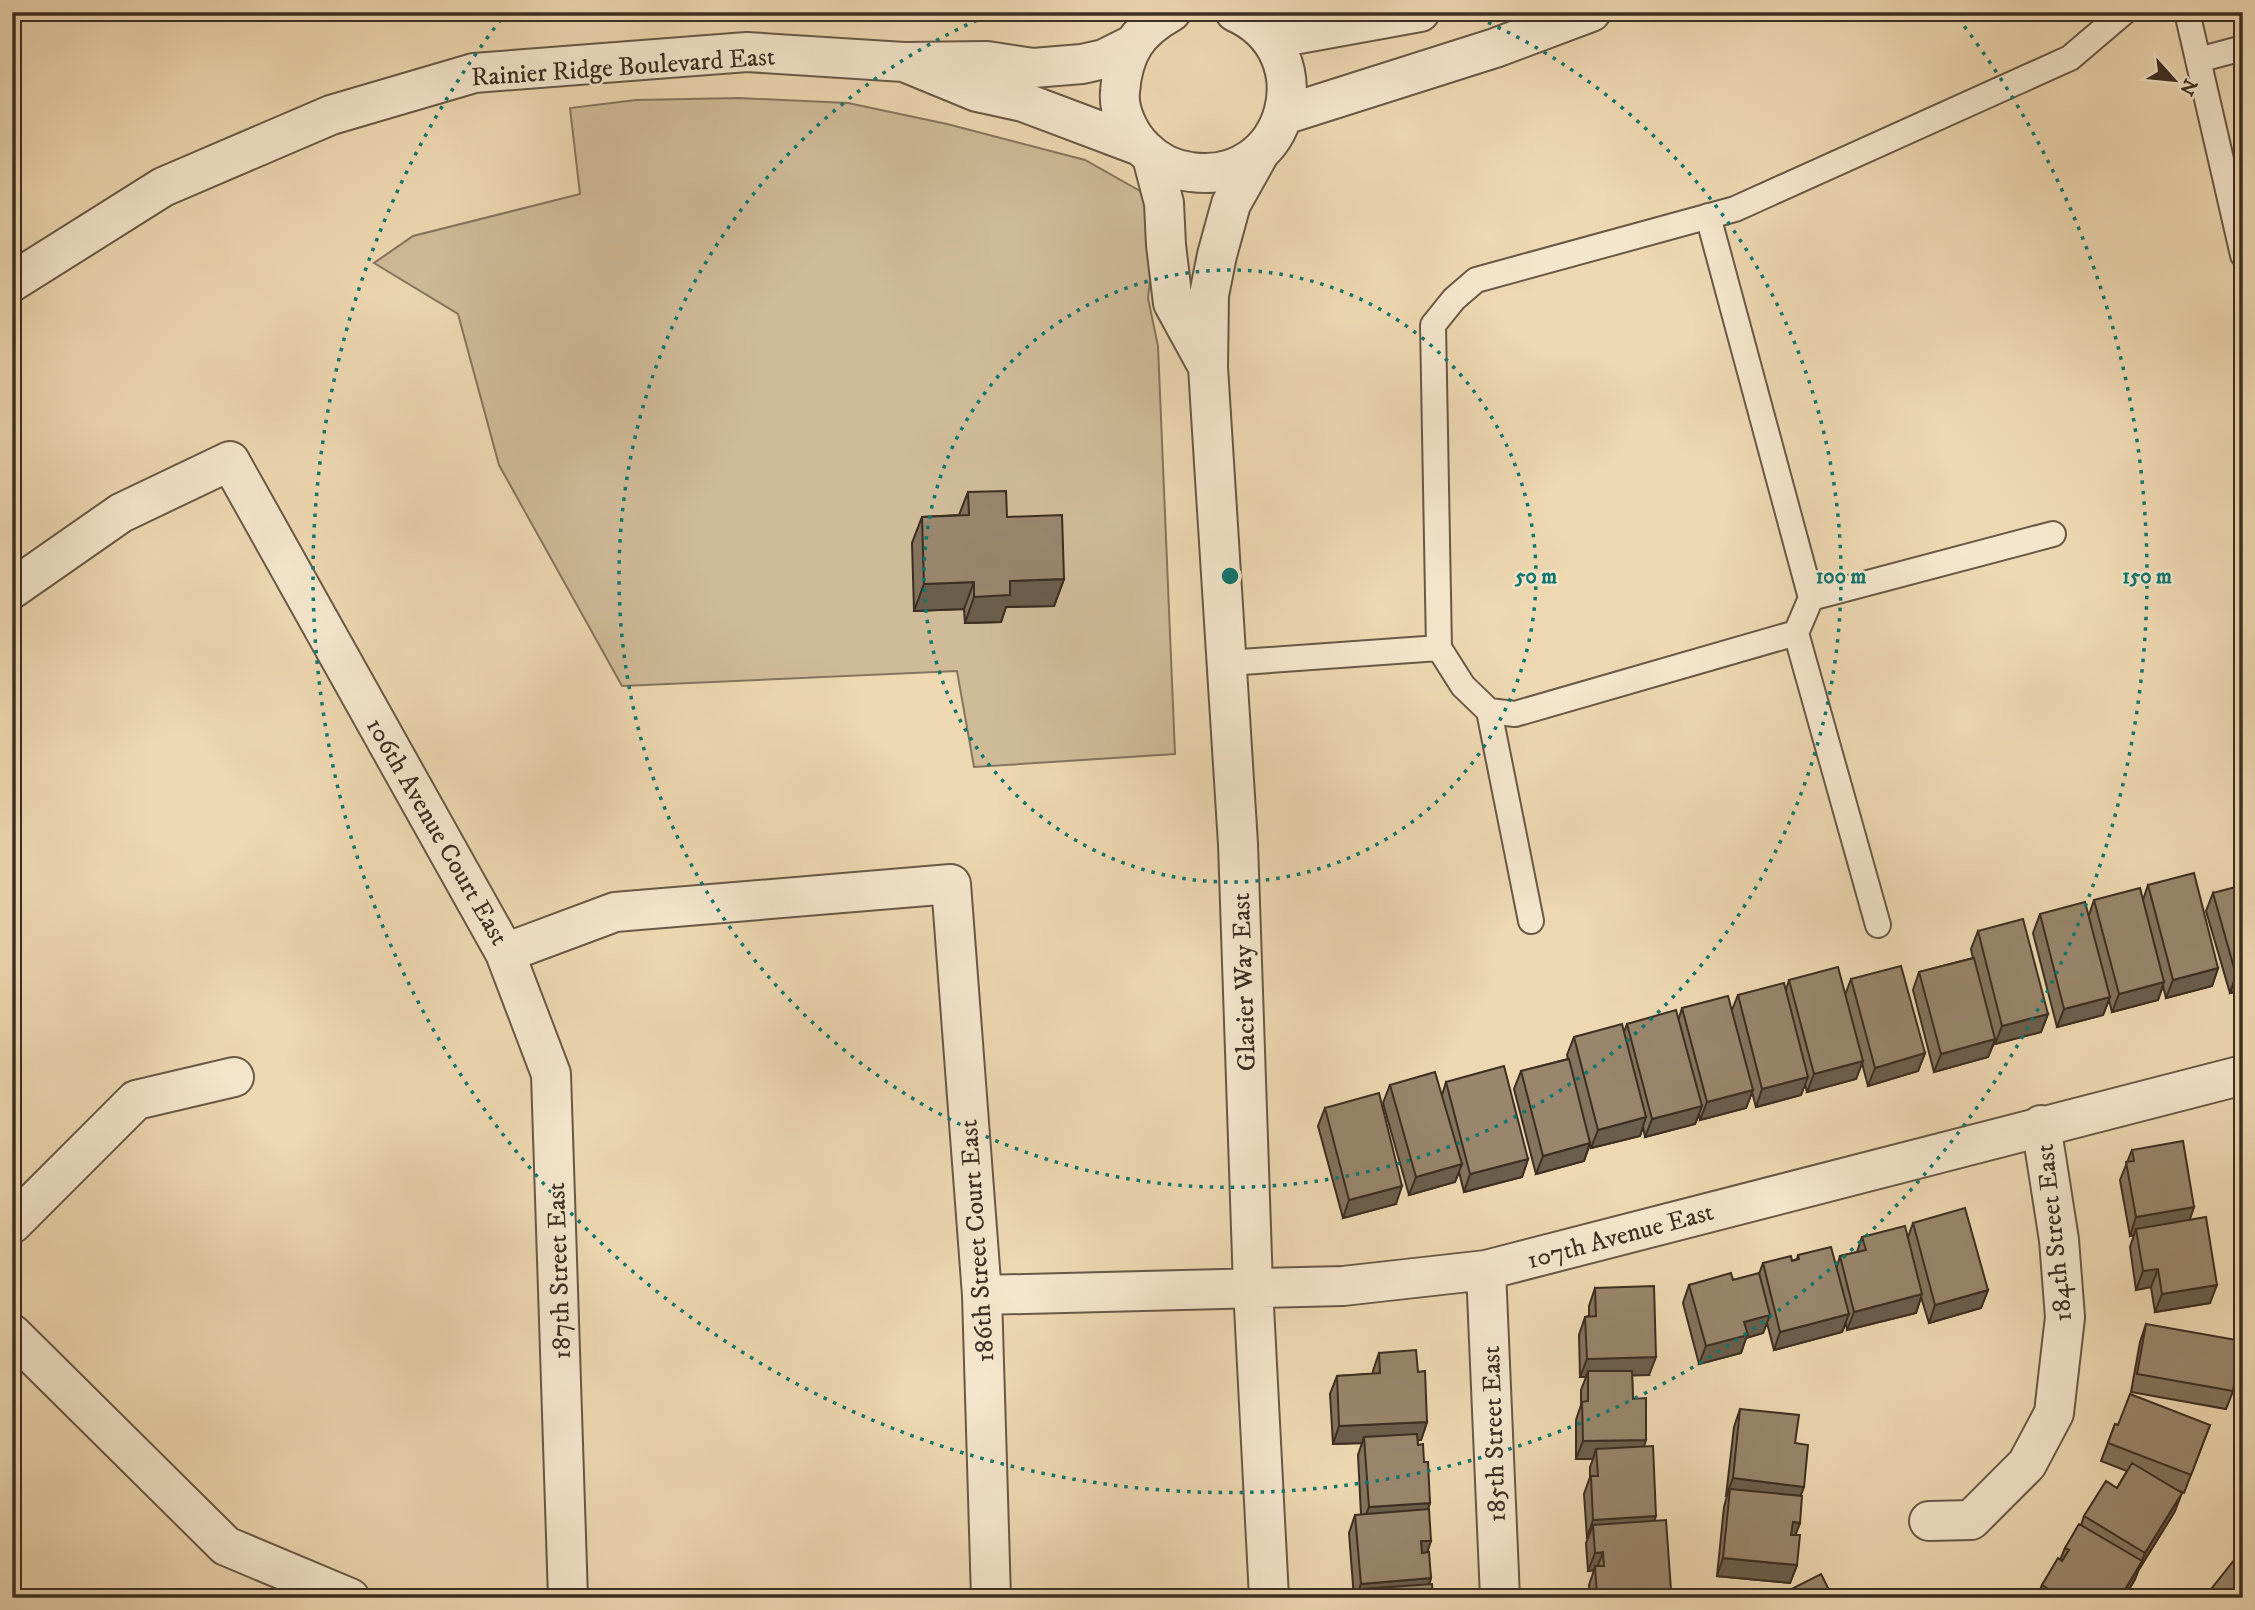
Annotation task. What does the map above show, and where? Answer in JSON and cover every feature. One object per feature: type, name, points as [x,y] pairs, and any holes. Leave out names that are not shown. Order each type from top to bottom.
[{"type":"street","points":[[1251,21],[1420,12]]},
{"type":"street","points":[[1251,21],[1283,62],[1288,89],[1284,115],[1495,48],[1591,12]]},
{"type":"street","name":"Glacier Way East","points":[[1152,23],[1122,70],[1119,97],[1126,123],[1146,151],[1164,203],[1166,245],[1174,303],[1208,367]]},
{"type":"street","name":"Rainier Ridge Boulevard East","points":[[12,282],[163,187],[331,115],[474,73],[747,52],[904,62],[987,61],[1033,68],[1082,64],[1104,58],[1152,23]]},
{"type":"street","name":"Rainier Ridge Boulevard East","points":[[904,62],[977,92],[1023,102],[1146,151],[1177,170],[1206,174],[1234,169],[1259,154]]},
{"type":"street","name":"Glacier Way East","points":[[1269,1598],[1253,1287],[1238,844],[1208,367],[1209,295],[1231,204],[1259,154],[1274,136],[1284,115]]},
{"type":"street","name":"106th Avenue Court East","points":[[12,589],[121,513],[230,461],[505,953],[615,912],[951,884]]},
{"type":"street","name":"186th Street Court East","points":[[951,884],[982,1295],[991,1598]]},
{"type":"street","name":"187th Street East","points":[[505,953],[551,1074],[567,1598]]},
{"type":"street","name":"107th Avenue East","points":[[982,1295],[1343,1286],[1486,1270],[2243,1074]]},
{"type":"street","points":[[12,1224],[135,1100],[234,1077]]},
{"type":"street","name":"184th Street East","points":[[1928,1521],[1971,1520],[2027,1464],[2054,1413],[2065,1317],[2059,1240],[2041,1125]]},
{"type":"street","name":"185th Street East","points":[[1486,1270],[1500,1598]]},
{"type":"street","points":[[12,1334],[226,1546],[350,1598]]},
{"type":"lane","points":[[1531,921],[1489,711],[1463,686],[1439,648],[1433,325],[1454,299],[1476,280],[1735,209],[2070,58],[2124,12]]},
{"type":"lane","points":[[2187,12],[2243,255]]},
{"type":"lane","points":[[2198,60],[2243,48]]},
{"type":"lane","points":[[1709,216],[1811,598],[1796,634],[1878,925]]},
{"type":"lane","points":[[1811,598],[2053,534]]},
{"type":"lane","points":[[1489,711],[1515,715],[1796,634]]},
{"type":"lane","points":[[1228,663],[1439,648]]},
{"type":"shaded area","points":[[739,98],[848,103],[947,124],[1085,160],[1140,191],[1154,216],[1155,239],[1148,298],[1158,346],[1175,754],[974,767],[957,671],[622,686],[499,465],[458,314],[374,263],[413,236],[580,194],[570,108],[636,100]]},
{"type":"building","points":[[1006,491],[1007,517],[1062,515],[1064,579],[1010,581],[1010,595],[974,597],[974,582],[924,584],[922,517],[969,515],[968,492]]},
{"type":"building","points":[[2194,873],[2218,968],[2173,980],[2148,885]]},
{"type":"building","points":[[2243,885],[2243,973],[2236,975],[2213,893]]},
{"type":"building","points":[[2140,888],[2164,982],[2119,994],[2094,900]]},
{"type":"building","points":[[2085,902],[2110,997],[2064,1009],[2040,914]]},
{"type":"building","points":[[2023,919],[2048,1014],[2002,1026],[1978,931]]},
{"type":"building","points":[[1974,958],[1995,1039],[1941,1054],[1919,972]]},
{"type":"building","points":[[1901,966],[1925,1053],[1875,1068],[1851,979]]},
{"type":"building","points":[[1838,967],[1863,1061],[1814,1074],[1789,980]]},
{"type":"building","points":[[1784,983],[1808,1077],[1762,1089],[1738,995]]},
{"type":"building","points":[[1728,996],[1753,1090],[1707,1102],[1682,1008]]},
{"type":"building","points":[[1676,1010],[1702,1106],[1652,1119],[1627,1024]]},
{"type":"building","points":[[1622,1024],[1646,1117],[1598,1130],[1574,1037]]},
{"type":"building","points":[[1569,1059],[1590,1143],[1543,1156],[1521,1071]]},
{"type":"building","points":[[1504,1066],[1528,1159],[1470,1174],[1446,1082]]},
{"type":"building","points":[[1435,1072],[1462,1164],[1416,1177],[1390,1085]]},
{"type":"building","points":[[1379,1093],[1402,1186],[1349,1200],[1325,1108]]},
{"type":"building","points":[[2183,1141],[2194,1207],[2136,1217],[2126,1162],[2134,1161],[2132,1150]]},
{"type":"building","points":[[1965,1208],[1988,1290],[1935,1305],[1913,1223]]},
{"type":"building","points":[[2206,1217],[2217,1285],[2162,1294],[2158,1269],[2143,1271],[2136,1229]]},
{"type":"building","points":[[1905,1226],[1922,1294],[1854,1312],[1840,1256],[1866,1250],[1862,1237]]},
{"type":"building","points":[[1831,1247],[1849,1314],[1780,1332],[1763,1263],[1791,1256],[1792,1261],[1799,1259],[1798,1255]]},
{"type":"building","points":[[1731,1273],[1733,1280],[1759,1273],[1770,1315],[1744,1322],[1748,1335],[1706,1346],[1689,1285]]},
{"type":"building","points":[[1654,1286],[1656,1357],[1587,1359],[1585,1317],[1596,1316],[1595,1288]]},
{"type":"building","points":[[2146,1324],[2242,1341],[2233,1391],[2137,1374]]},
{"type":"building","points":[[1416,1350],[1418,1372],[1425,1371],[1427,1422],[1339,1426],[1337,1376],[1380,1373],[1379,1353]]},
{"type":"building","points":[[1588,1371],[1632,1371],[1633,1399],[1646,1398],[1646,1440],[1583,1441],[1582,1402],[1588,1401]]},
{"type":"building","points":[[2130,1394],[2210,1425],[2191,1475],[2108,1443]]},
{"type":"building","points":[[1740,1409],[1799,1415],[1795,1443],[1808,1445],[1804,1487],[1733,1478]]},
{"type":"building","points":[[1417,1434],[1418,1445],[1423,1444],[1424,1462],[1428,1462],[1430,1503],[1369,1507],[1364,1437]]},
{"type":"building","points":[[1653,1446],[1656,1516],[1593,1520],[1591,1476],[1598,1476],[1596,1449]]},
{"type":"building","points":[[2132,1463],[2182,1493],[2145,1553],[2084,1516],[2106,1481],[2117,1488]]},
{"type":"building","points":[[1730,1489],[1802,1496],[1800,1523],[1793,1522],[1791,1535],[1800,1535],[1797,1565],[1723,1558]]},
{"type":"building","points":[[1429,1509],[1431,1541],[1421,1541],[1422,1553],[1429,1552],[1431,1578],[1361,1584],[1355,1515]]},
{"type":"building","points":[[1666,1520],[1671,1590],[1597,1595],[1595,1566],[1604,1566],[1603,1552],[1595,1553],[1593,1525]]},
{"type":"building","points":[[2079,1524],[2142,1561],[2120,1598],[2063,1598],[2042,1585],[2058,1558],[2062,1561],[2069,1550],[2065,1548]]},
{"type":"building","points":[[2239,1554],[2243,1557],[2243,1598],[2204,1598]]},
{"type":"building","points":[[1821,1574],[1833,1598],[1774,1598]]},
{"type":"building","points":[[1432,1584],[1433,1598],[1363,1598],[1362,1589]]}]
